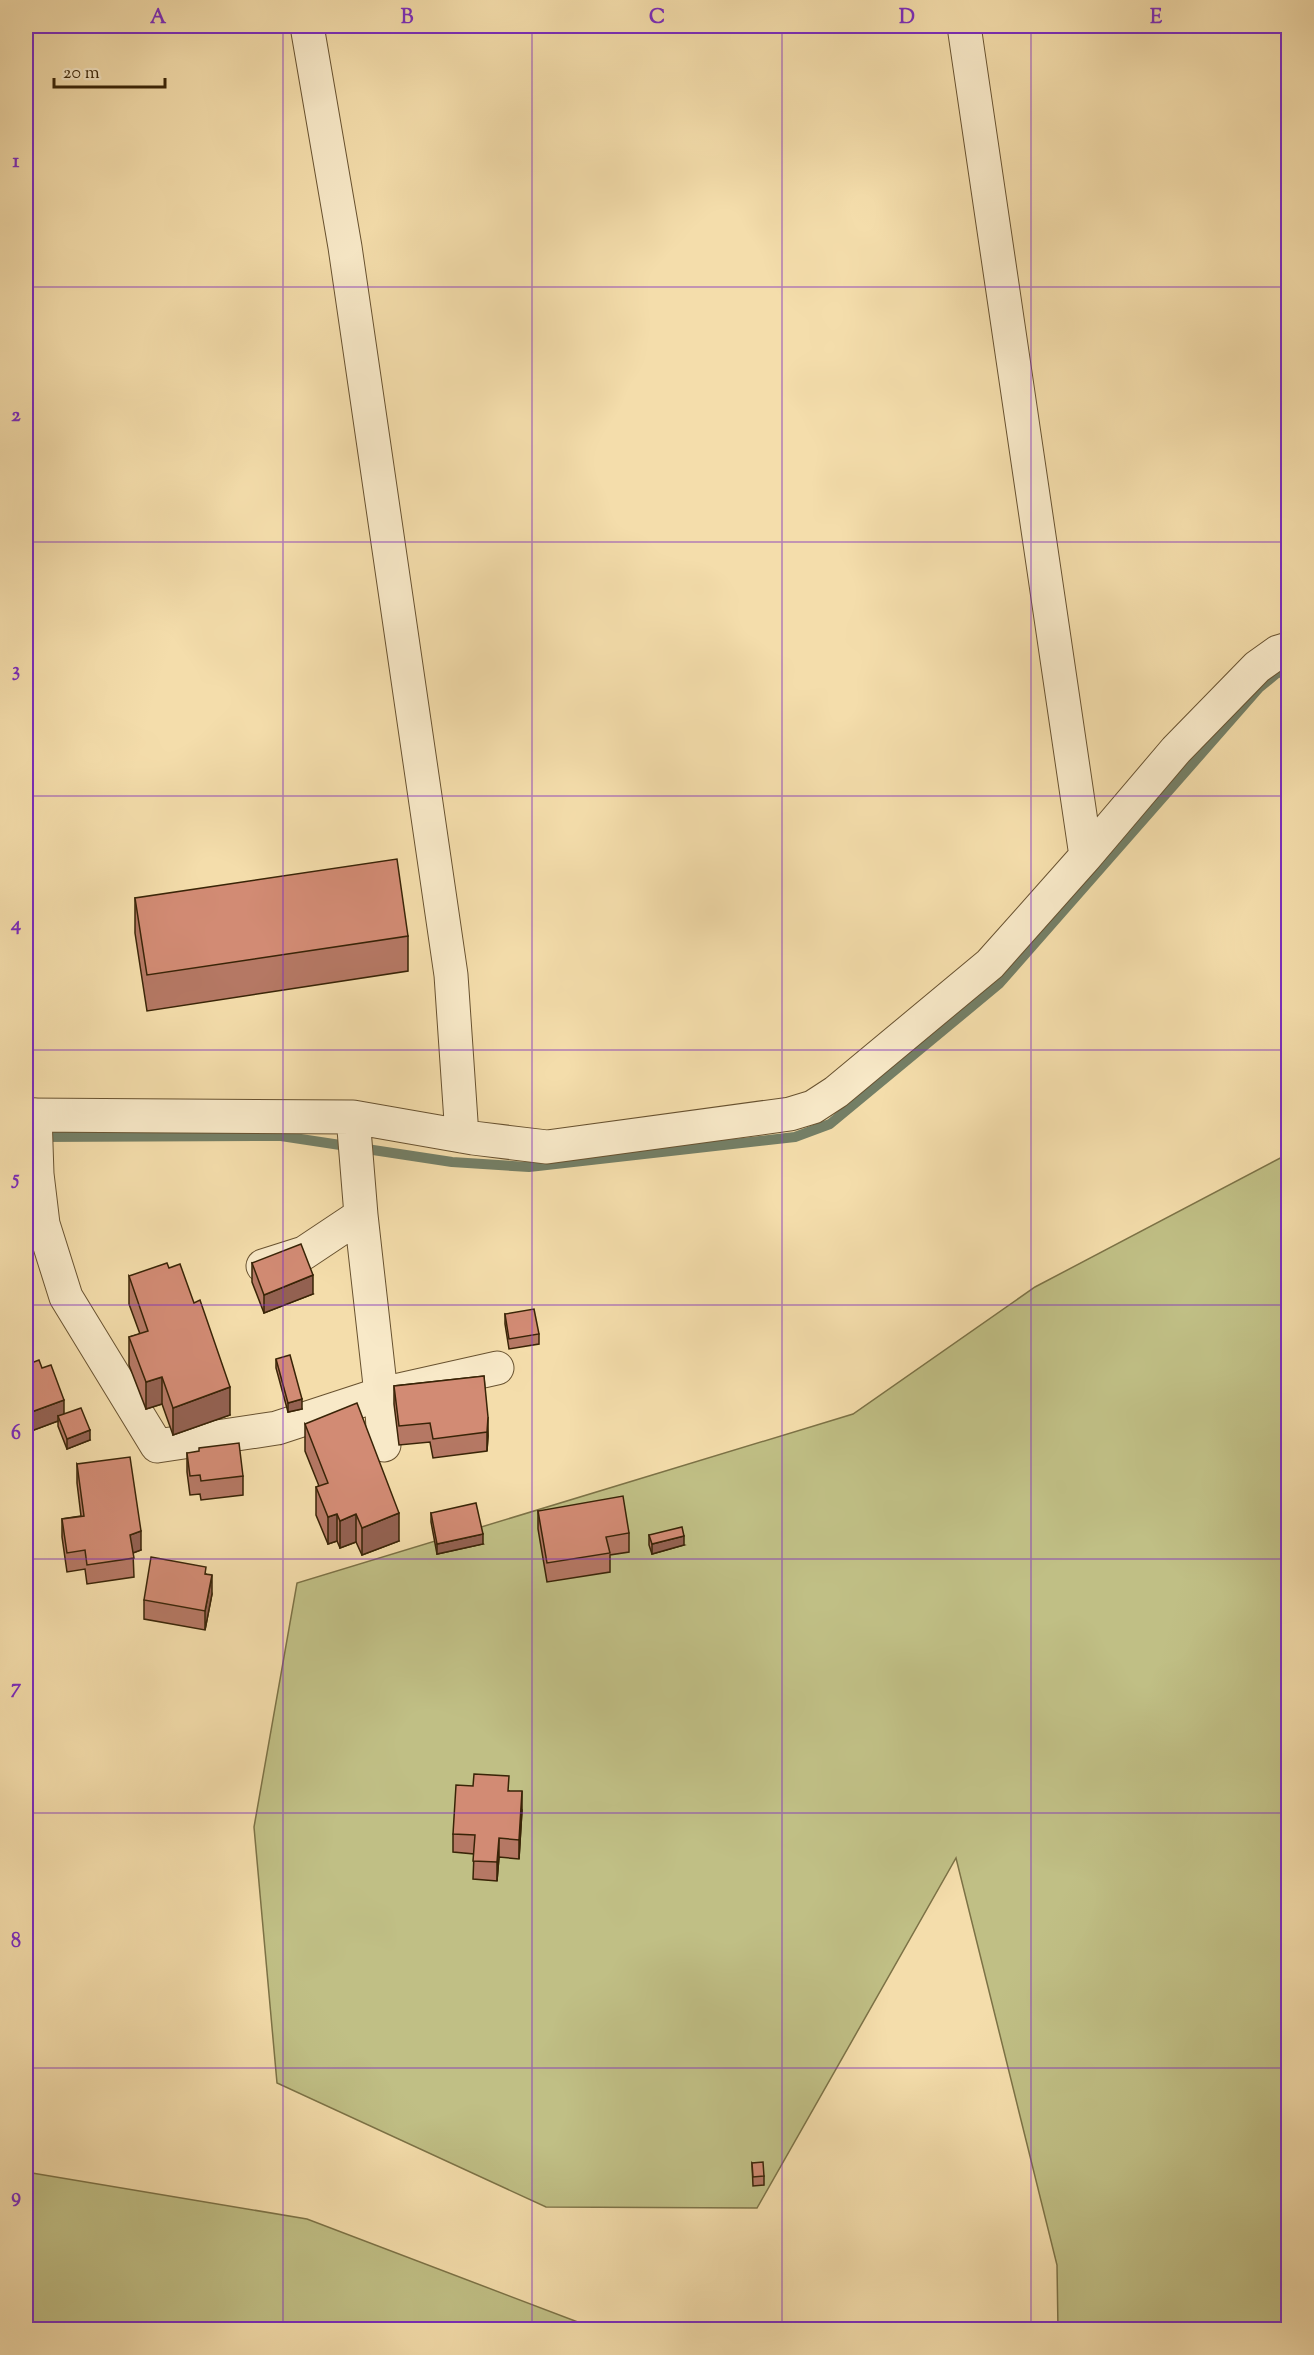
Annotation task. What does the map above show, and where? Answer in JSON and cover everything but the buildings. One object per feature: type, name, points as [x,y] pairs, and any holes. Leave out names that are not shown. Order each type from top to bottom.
[{"type":"street","points":[[307,26],[345,247],[451,975],[462,1136]]},
{"type":"street","points":[[964,26],[1086,856]]},
{"type":"street","points":[[497,1368],[381,1394],[277,1428],[157,1446],[66,1297],[34,1229],[37,1174],[33,1126],[355,1136],[462,1136],[547,1147],[790,1114],[813,1107],[836,1092],[990,963],[1086,856],[1176,750],[1257,667],[1278,652],[1288,649]]},
{"type":"street","points":[[355,1136],[384,1445]]},
{"type":"street","points":[[263,1266],[304,1253],[361,1215]]},
{"type":"shaded area","points":[[1288,1154],[1288,2329],[1058,2329],[1057,2265],[956,1858],[757,2208],[546,2207],[277,2083],[254,1827],[297,1583],[853,1414],[1035,1287]]},
{"type":"shaded area","points":[[26,2172],[307,2219],[583,2324],[609,2329],[26,2329]]},
{"type":"waterway","points":[[38,1137],[281,1136],[452,1162],[529,1167],[795,1137],[830,1124],[999,984],[1259,688],[1276,674],[1288,669]]}]
